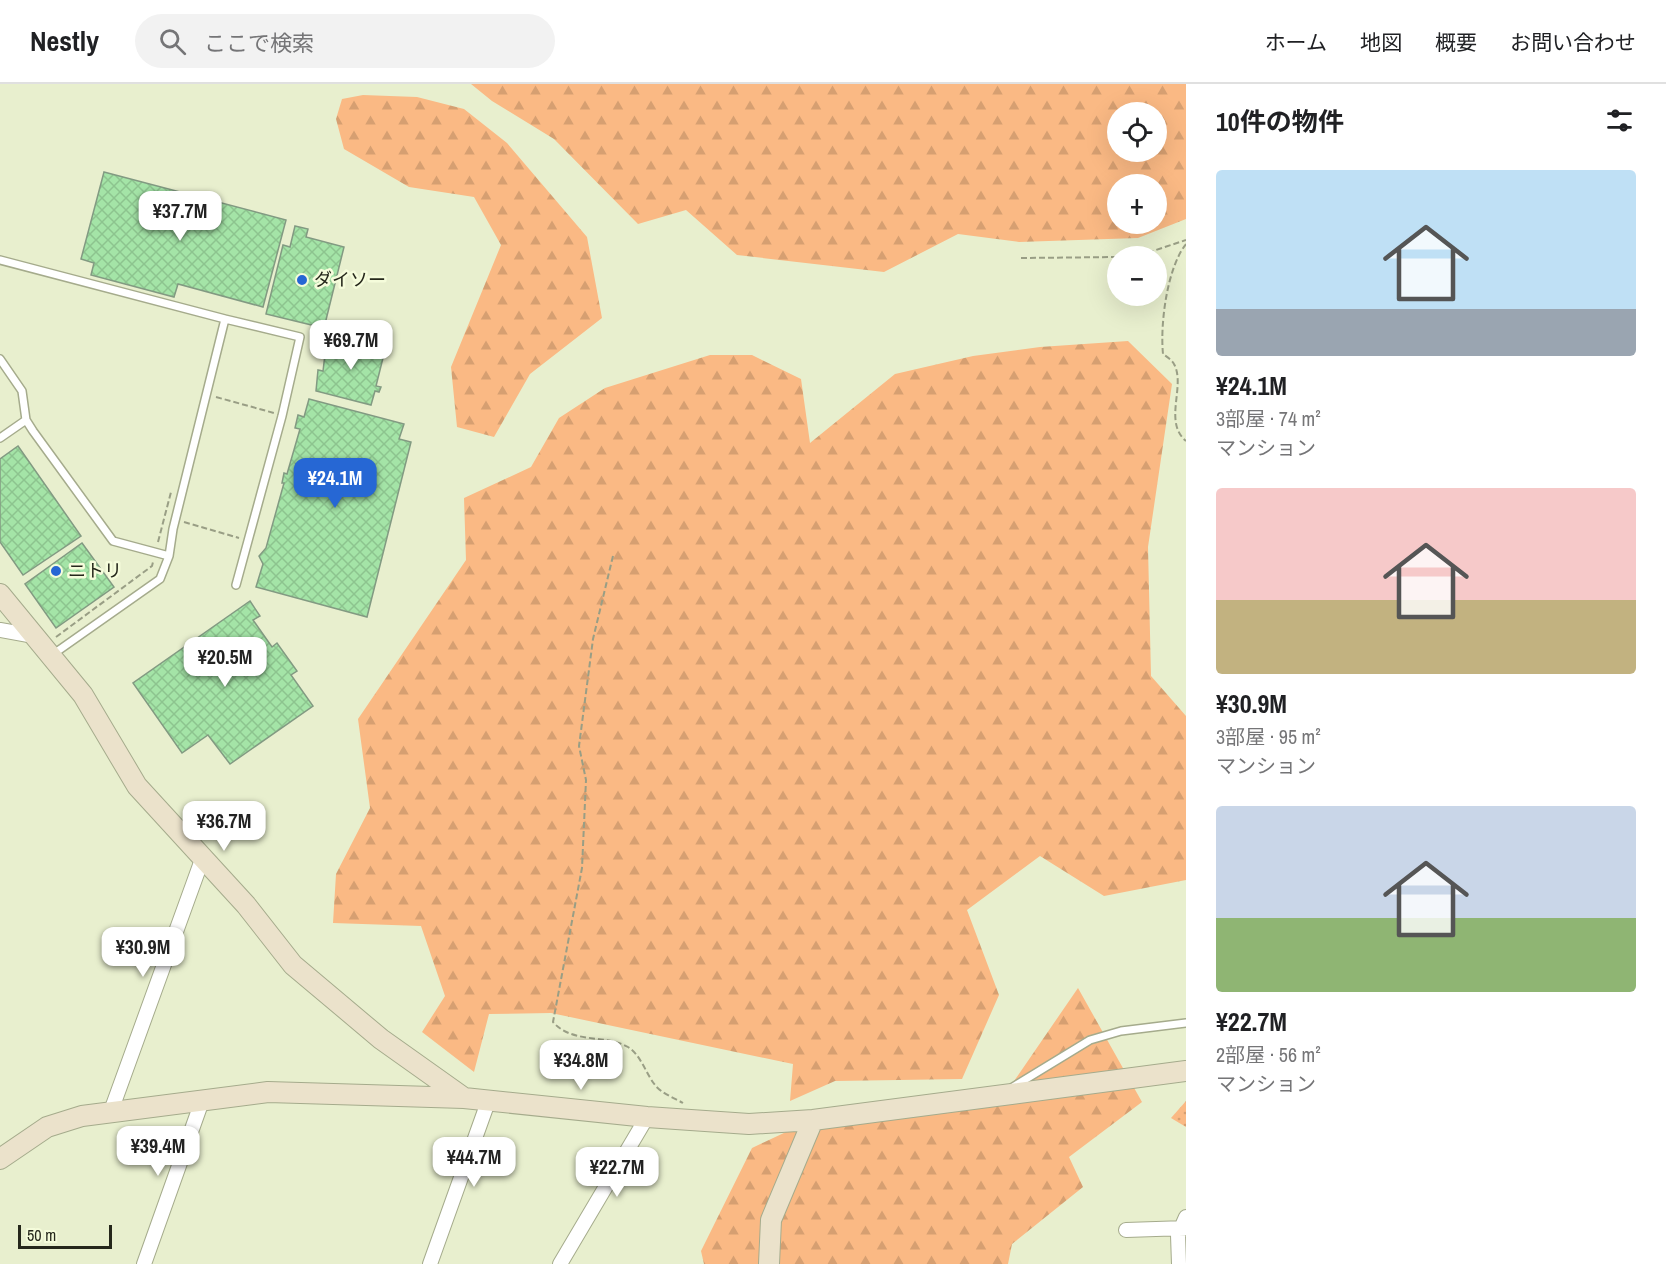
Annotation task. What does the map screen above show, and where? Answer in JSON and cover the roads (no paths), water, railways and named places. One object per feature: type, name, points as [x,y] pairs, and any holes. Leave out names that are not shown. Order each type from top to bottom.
[{"type":"street","points":[[0,594],[83,695],[137,786],[246,905],[293,965],[381,1038],[464,1098]]},
{"type":"street","points":[[0,630],[43,646]]},
{"type":"street","points":[[111,1111],[203,857]]},
{"type":"street","points":[[0,1160],[47,1127],[111,1111],[268,1092],[464,1098],[647,1117],[749,1124],[813,1120],[1186,1071]]},
{"type":"street","points":[[144,1264],[202,1101]]},
{"type":"street","points":[[430,1264],[488,1102]]},
{"type":"street","points":[[560,1264],[647,1117]]},
{"type":"street","points":[[770,1264],[771,1220],[813,1120]]},
{"type":"street","points":[[1126,1230],[1184,1224]]},
{"type":"street","points":[[1179,1264],[1178,1235],[1184,1224]]},
{"type":"lane","points":[[0,261],[300,337],[282,416],[236,585]]},
{"type":"lane","points":[[43,646],[160,579],[169,556],[175,519],[208,395],[225,319]]},
{"type":"lane","points":[[0,358],[22,391],[26,420],[113,541],[169,556]]},
{"type":"lane","points":[[0,438],[26,420]]},
{"type":"lane","points":[[1001,1095],[1060,1056],[1090,1040],[1121,1030],[1186,1023]]},
{"type":"place","name":"ダイソー","points":[[302,280]]},
{"type":"place","name":"ニトリ","points":[[56,571]]}]
